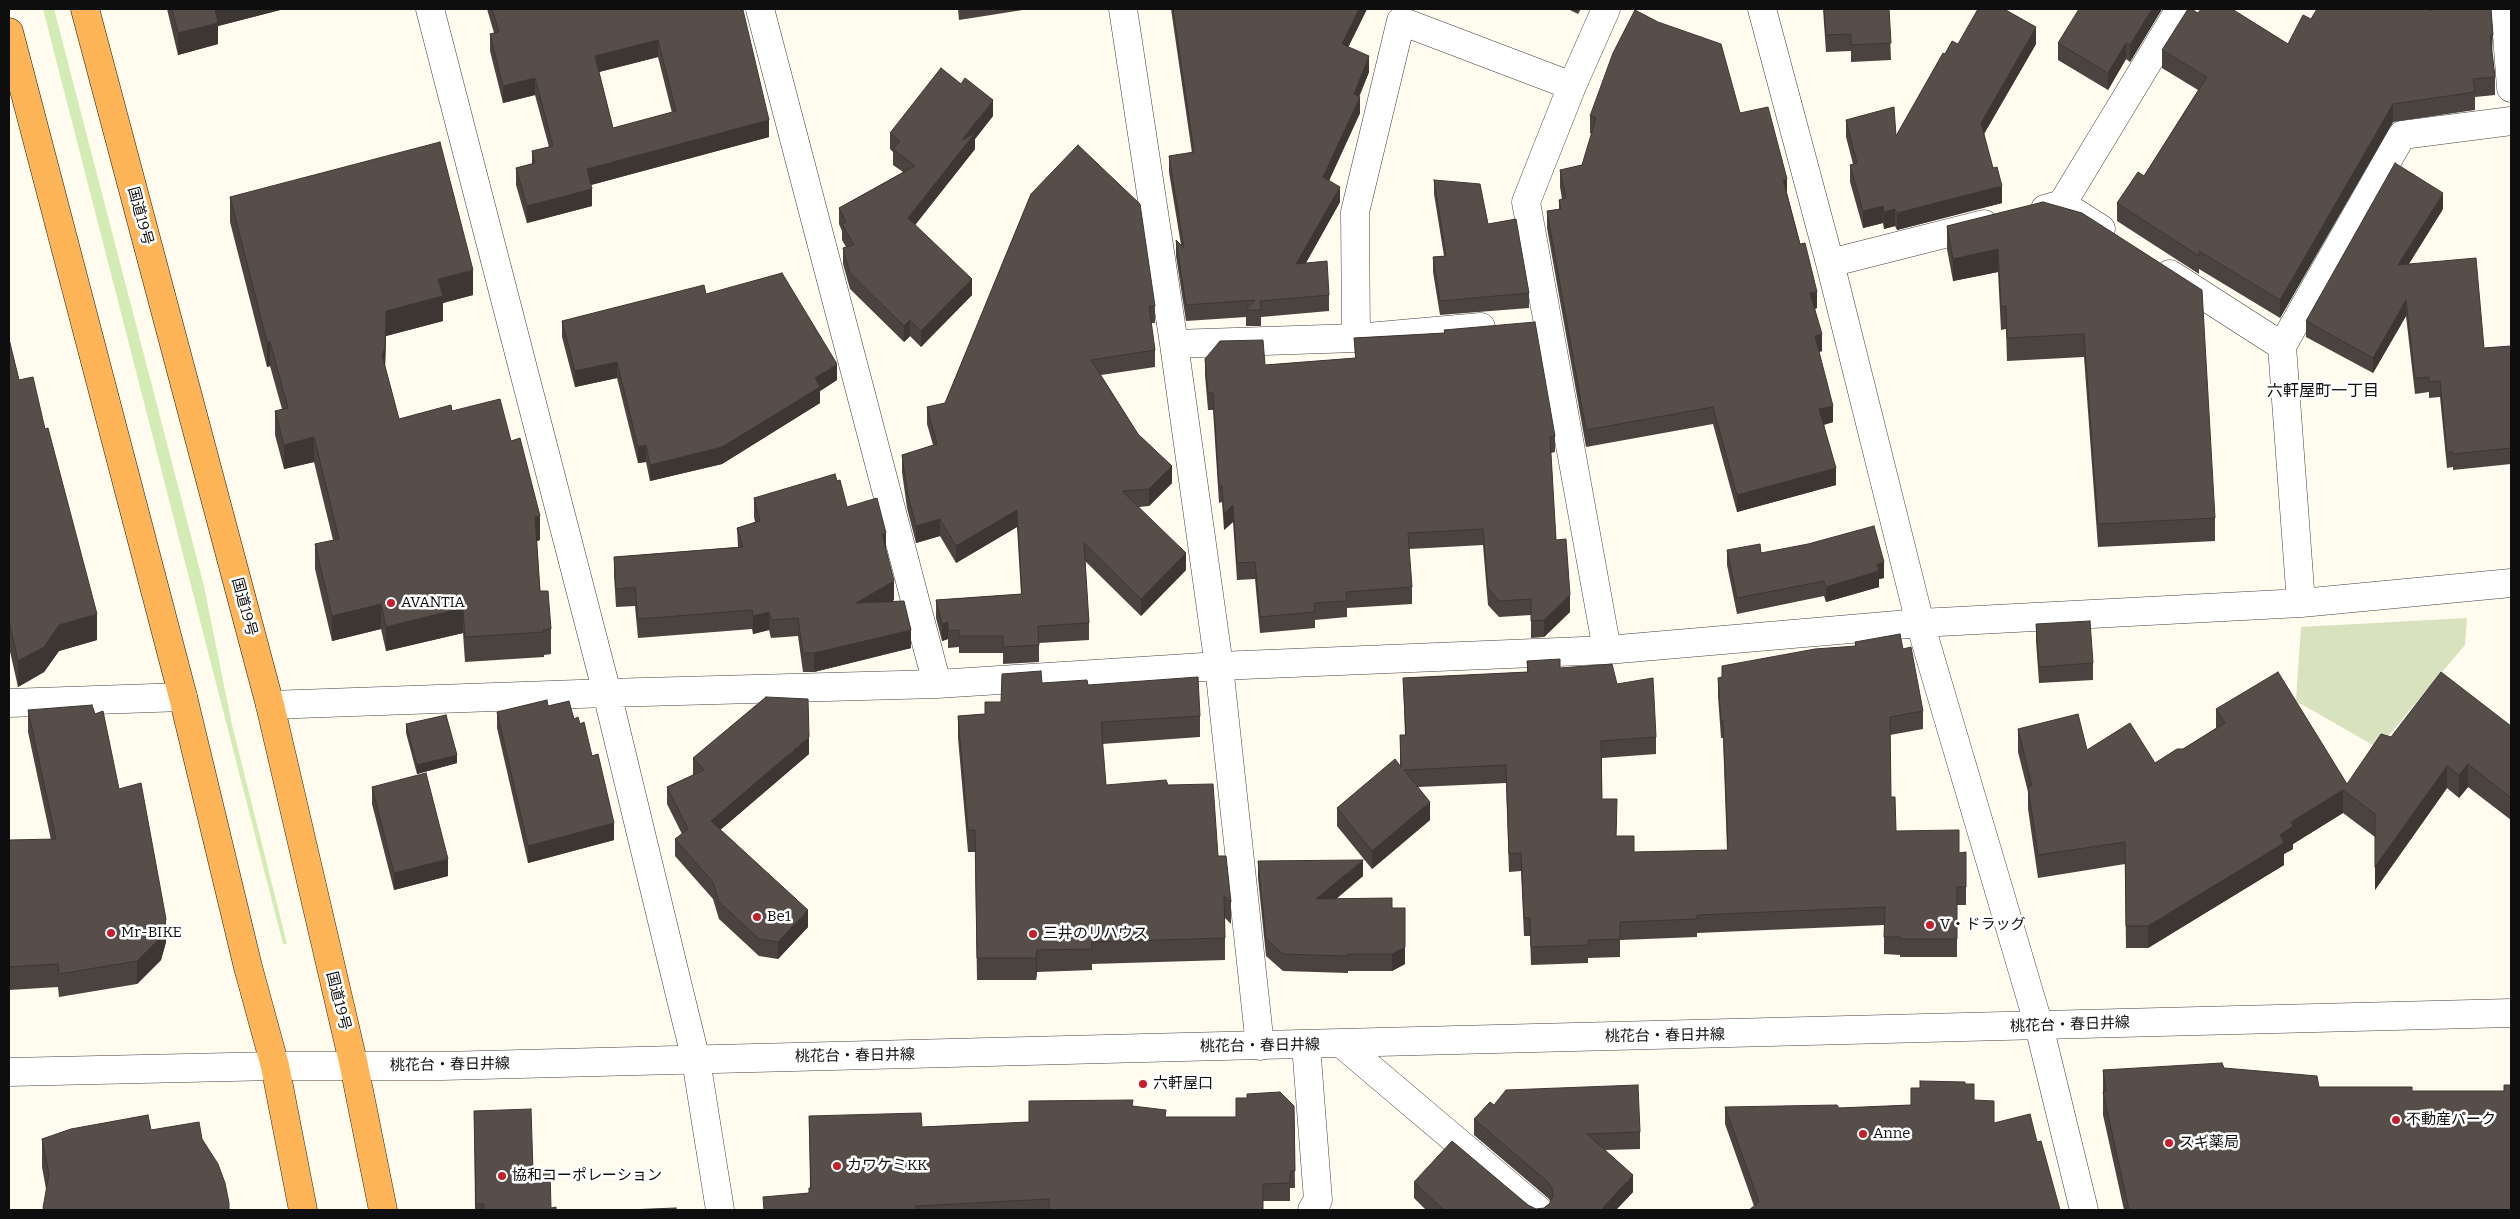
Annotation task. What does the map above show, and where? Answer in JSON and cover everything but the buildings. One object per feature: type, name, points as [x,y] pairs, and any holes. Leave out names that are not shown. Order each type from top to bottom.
[{"type":"highway","name":"国道19号","points":[[85,9],[270,705],[354,1066],[383,1210]]},
{"type":"highway","points":[[9,32],[183,697],[248,967],[275,1066],[303,1210]]},
{"type":"street","points":[[430,9],[606,692],[696,1060],[720,1210]]},
{"type":"street","points":[[760,9],[937,684]]},
{"type":"street","points":[[1123,9],[1174,344],[1219,666],[1260,1046]]},
{"type":"street","points":[[1606,9],[1572,86],[1526,202],[1606,650]]},
{"type":"street","points":[[1762,9],[1830,263],[1920,623],[2039,1026],[2084,1210]]},
{"type":"street","points":[[1830,263],[2062,204],[2180,9]]},
{"type":"street","points":[[2505,9],[2511,88]]},
{"type":"street","points":[[1356,338],[1356,212],[1401,21],[1572,86]]},
{"type":"street","points":[[2301,604],[2282,346],[2402,135],[2511,121]]},
{"type":"street","points":[[2062,204],[2119,241]]},
{"type":"street","points":[[2152,262],[2282,346]]},
{"type":"street","points":[[1174,344],[1356,338],[1547,322]]},
{"type":"street","points":[[270,705],[606,692],[937,684],[1219,666],[1606,650],[1920,623],[2301,604],[2511,583]]},
{"type":"street","points":[[9,703],[183,697]]},
{"type":"street","name":"桃花台・春日井線","points":[[9,1072],[275,1066],[442,1066],[2511,1013]]},
{"type":"street","points":[[1342,1044],[1538,1210]]},
{"type":"street","points":[[1306,1045],[1319,1207]]},
{"type":"green space","points":[[43,9],[54,9],[204,586],[232,725],[287,944],[283,944]]},
{"type":"green space","points":[[2467,618],[2465,645],[2378,748],[2296,701],[2301,627]]},
{"type":"place","name":"AVANTIA","points":[[391,603]]},
{"type":"place","name":"Be1","points":[[757,917]]},
{"type":"place","name":"V・ドラッグ","points":[[1930,925]]},
{"type":"place","name":"Mr-BIKE","points":[[111,933]]},
{"type":"place","name":"三井のリハウス","points":[[1033,934]]},
{"type":"place","name":"六軒屋口","points":[[1143,1084]]},
{"type":"place","name":"不動産パーク","points":[[2396,1120]]},
{"type":"place","name":"Anne","points":[[1863,1134]]},
{"type":"place","name":"スギ薬局","points":[[2169,1143]]},
{"type":"place","name":"カワケミKK","points":[[837,1166]]},
{"type":"place","name":"協和コーポレーション","points":[[502,1176]]},
{"type":"district","name":"六軒屋町一丁目","points":[[2323,392]]}]
